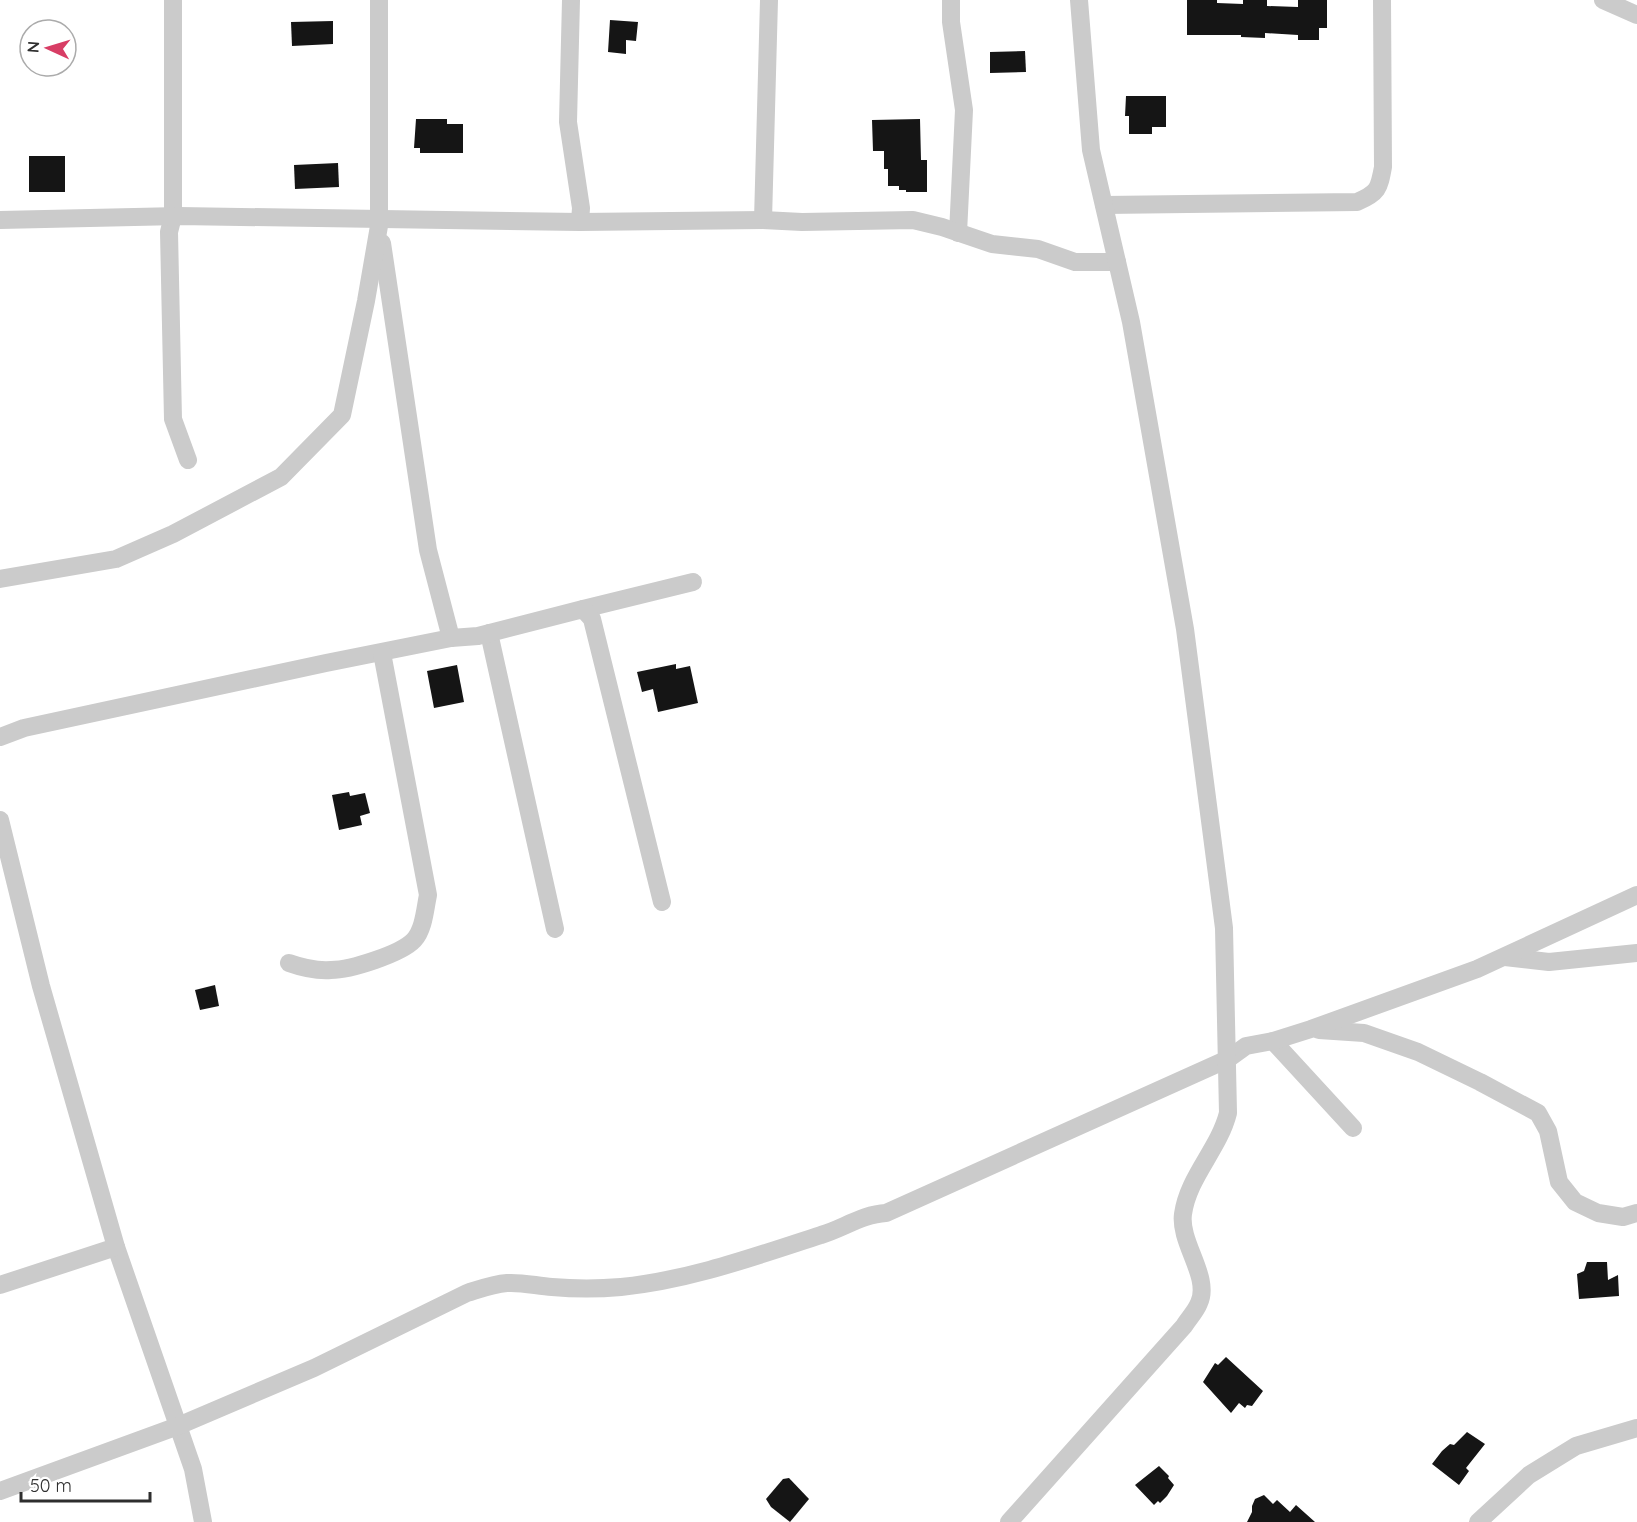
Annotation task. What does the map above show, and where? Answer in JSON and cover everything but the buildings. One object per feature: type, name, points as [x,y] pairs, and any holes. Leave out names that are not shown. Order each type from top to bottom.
[{"type":"street","points":[[173,0],[173,216],[169,232],[173,419],[188,460]]},
{"type":"street","points":[[379,0],[379,223],[428,550],[451,638]]},
{"type":"street","points":[[571,0],[568,122],[581,208],[580,222]]},
{"type":"street","points":[[763,220],[769,0]]},
{"type":"street","points":[[951,0],[951,22],[964,110],[958,232]]},
{"type":"street","points":[[1009,1522],[1184,1326],[1200,1303],[1202,1286],[1182,1221],[1194,1180],[1224,1128],[1228,1113],[1224,928],[1185,630],[1131,322],[1091,150],[1080,0]]},
{"type":"street","points":[[1104,206],[1357,202],[1374,194],[1379,186],[1383,167],[1382,0]]},
{"type":"street","points":[[1603,0],[1637,15]]},
{"type":"street","points":[[0,220],[173,216],[379,223],[913,220],[992,244],[1038,249],[1075,262],[1117,262]]},
{"type":"street","points":[[0,579],[116,559],[173,534],[281,477],[342,415],[366,301],[379,223]]},
{"type":"street","points":[[0,737],[24,728],[451,638],[489,633],[693,582]]},
{"type":"street","points":[[583,609],[592,619],[662,902]]},
{"type":"street","points":[[489,633],[555,929]]},
{"type":"street","points":[[289,963],[308,969],[333,970],[392,955],[413,941],[420,930],[428,895],[382,653]]},
{"type":"street","points":[[0,819],[41,986],[116,1247],[192,1468],[203,1522]]},
{"type":"street","points":[[0,1491],[178,1426],[314,1368],[467,1293],[489,1286],[510,1283],[554,1288],[623,1286],[729,1265],[839,1230],[874,1214],[886,1213],[1228,1059],[1246,1046],[1273,1041],[1311,1029],[1477,969],[1637,895]]},
{"type":"street","points":[[1504,957],[1549,962],[1637,953]]},
{"type":"street","points":[[1311,1029],[1364,1033],[1418,1052],[1538,1113],[1548,1131],[1559,1182],[1575,1202],[1598,1213],[1623,1216],[1637,1213]]},
{"type":"street","points":[[1273,1041],[1353,1128]]},
{"type":"street","points":[[0,1286],[116,1247]]},
{"type":"street","points":[[1478,1522],[1529,1474],[1576,1446],[1637,1428]]}]
